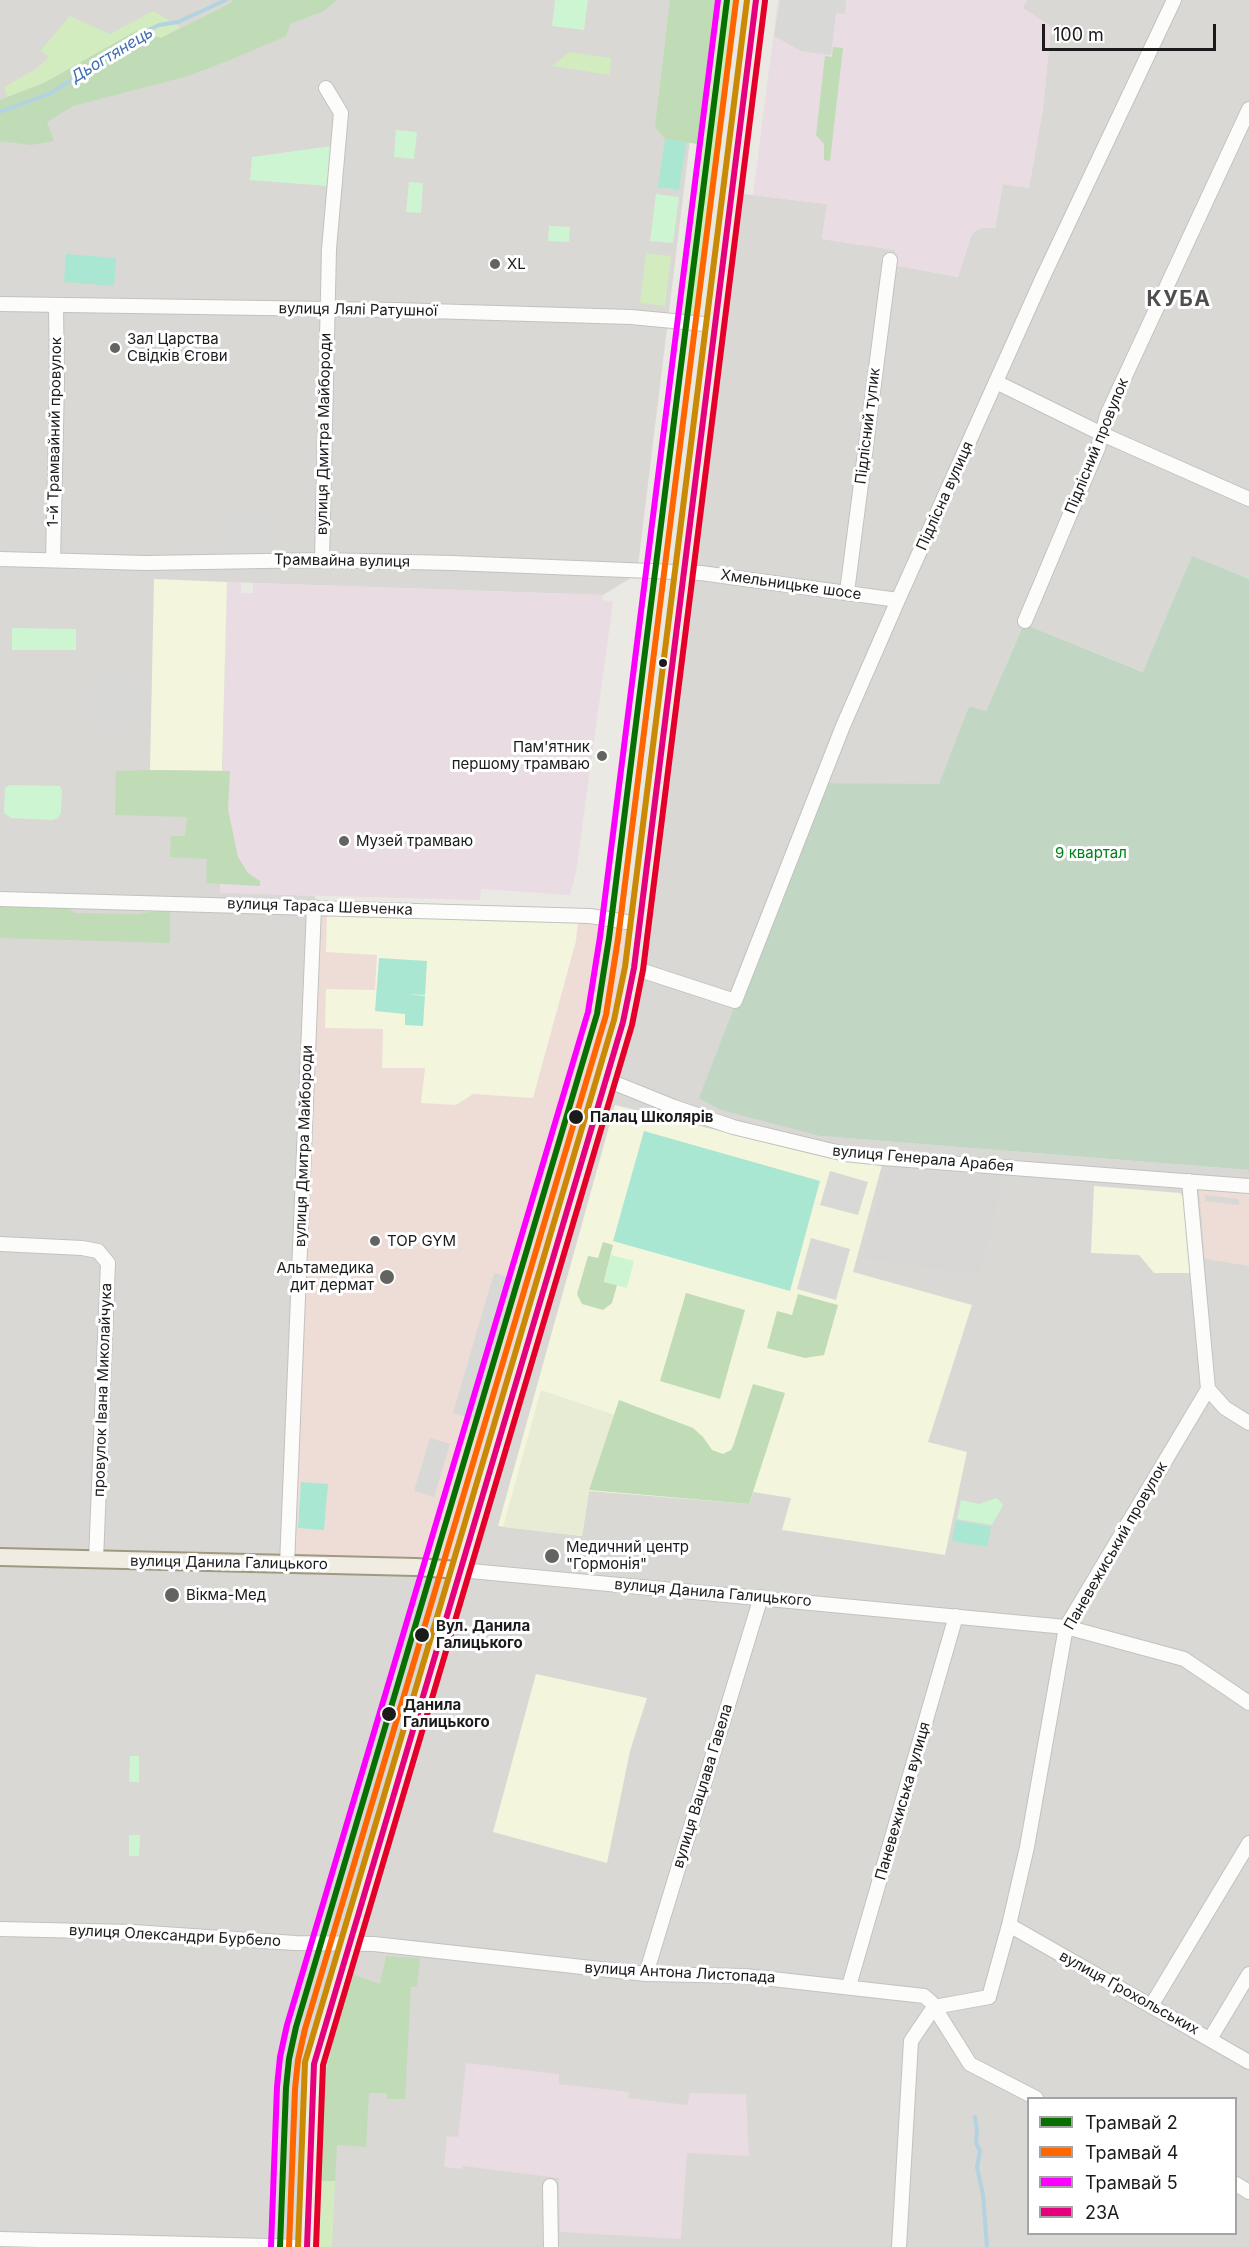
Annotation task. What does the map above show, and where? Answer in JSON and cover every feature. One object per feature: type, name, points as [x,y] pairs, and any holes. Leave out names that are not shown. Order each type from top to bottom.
[{"type":"main road","points":[[307,2247],[314,2064],[623,1022],[639,924],[756,0]]},
{"type":"main road","name":"вулиця Данила Галицького","points":[[0,1557],[460,1570]]},
{"type":"street","name":"Підлісна вулиця","points":[[633,968],[735,1001],[843,726],[898,600],[996,382],[1174,0]]},
{"type":"street","name":"вулиця Дмитра Майбороди","points":[[322,560],[329,249],[341,113],[326,88]]},
{"type":"street","name":"Підлісний провулок","points":[[1024,621],[1098,448],[1107,415],[1249,110]]},
{"type":"street","name":"Підлісний тупик","points":[[847,592],[890,260]]},
{"type":"street","name":"вулиця Лялі Ратушної","points":[[0,304],[631,316],[715,325]]},
{"type":"street","name":"1-й Трамвайний провулок","points":[[53,560],[57,382],[56,305]]},
{"type":"street","points":[[996,382],[1102,434],[1249,499]]},
{"type":"street","name":"Трамвайна вулиця","points":[[0,559],[146,563],[322,560],[684,573]]},
{"type":"street","name":"Хмельницьке шосе","points":[[684,573],[701,573],[898,600]]},
{"type":"street","name":"вулиця Тараса Шевченка","points":[[0,899],[590,916],[639,924]]},
{"type":"street","name":"вулиця Дмитра Майбороди","points":[[287,1565],[314,907]]},
{"type":"street","name":"вулиця Генерала Арабея","points":[[607,1080],[699,1116],[827,1150],[884,1158],[1249,1186]]},
{"type":"street","points":[[1189,1181],[1208,1389],[1225,1408],[1249,1423]]},
{"type":"street","name":"провулок Івана Миколайчука","points":[[0,1244],[81,1248],[98,1251],[108,1263],[96,1560]]},
{"type":"street","name":"Паневежиський провулок","points":[[934,2007],[989,1997],[1027,1847],[1066,1627],[1208,1389]]},
{"type":"street","name":"вулиця Данила Галицького","points":[[460,1570],[1066,1627],[1184,1659],[1249,1703]]},
{"type":"street","name":"вулиця Вацлава Гавела","points":[[646,1974],[761,1597]]},
{"type":"street","name":"Паневежиська вулиця","points":[[849,1986],[956,1616]]},
{"type":"street","points":[[1151,2006],[1249,1843]]},
{"type":"street","name":"вулиця Ґрохольських","points":[[1009,1925],[1249,2062]]},
{"type":"street","name":"вулиця Олександри Бурбело","points":[[0,1929],[125,1932],[350,1943]]},
{"type":"street","name":"вулиця Антона Листопада","points":[[350,1943],[646,1974],[745,1976],[849,1986],[924,1996],[934,2007]]},
{"type":"street","points":[[1210,2039],[1249,1974]]},
{"type":"street","points":[[900,2247],[911,2041],[934,2007],[970,2064],[1034,2097]]},
{"type":"street","points":[[550,2186],[551,2247]]},
{"type":"street","points":[[0,2239],[307,2247]]},
{"type":"shaded area","points":[[0,0],[707,0],[637,574],[603,595],[227,582],[220,892],[315,896],[287,1564],[628,966],[727,192],[827,204],[822,239],[896,250],[894,265],[958,277],[971,236],[976,230],[982,228],[995,228],[1003,184],[1029,188],[1043,108],[1051,28],[1022,8],[1027,0],[1249,0],[1249,579],[1192,557],[1144,672],[1024,624],[986,711],[969,706],[939,785],[821,783],[820,1136],[1249,1170],[1249,2247],[235,2247],[0,2239]]},
{"type":"shaded area","points":[[778,0],[1027,0],[1023,8],[1051,28],[1043,108],[1029,188],[1003,184],[995,228],[976,230],[971,236],[958,277],[894,265],[895,250],[822,239],[827,204],[753,195]]},
{"type":"shaded area","points":[[780,0],[846,0],[845,14],[836,13],[831,55],[801,51],[774,36]]},
{"type":"shaded area","points":[[227,505],[271,509],[268,554],[222,553]]},
{"type":"shaded area","points":[[154,579],[227,582],[222,771],[150,770]]},
{"type":"shaded area","points":[[227,582],[241,582],[241,593],[253,593],[253,583],[603,595],[602,600],[613,602],[576,872],[570,895],[481,889],[480,900],[220,893]]},
{"type":"shaded area","points":[[92,677],[139,679],[138,725],[97,725],[88,718]]},
{"type":"shaded area","points":[[0,882],[88,885],[88,893],[0,890]]},
{"type":"shaded area","points":[[315,904],[634,923],[616,1020],[454,1569],[287,1565]]},
{"type":"shaded area","points":[[327,914],[578,921],[576,941],[533,1098],[473,1094],[456,1105],[421,1103],[425,1068],[382,1068],[383,1029],[325,1028],[326,989],[375,990],[377,955],[326,952]]},
{"type":"shaded area","points":[[615,1105],[832,1159],[882,1165],[853,1272],[972,1305],[928,1442],[967,1452],[945,1555],[782,1530],[791,1498],[753,1492],[749,1504],[589,1491],[582,1536],[498,1526]]},
{"type":"shaded area","points":[[887,1167],[1004,1179],[979,1275],[863,1257]]},
{"type":"shaded area","points":[[830,1171],[868,1182],[858,1215],[820,1205]]},
{"type":"shaded area","points":[[1094,1186],[1180,1193],[1185,1199],[1193,1273],[1154,1273],[1139,1255],[1091,1253]]},
{"type":"shaded area","points":[[1199,1187],[1249,1192],[1249,1266],[1205,1259]]},
{"type":"shaded area","points":[[1205,1195],[1239,1199],[1239,1205],[1205,1201]]},
{"type":"shaded area","points":[[811,1238],[850,1249],[836,1300],[797,1289]]},
{"type":"shaded area","points":[[494,1273],[515,1279],[473,1419],[453,1413]]},
{"type":"shaded area","points":[[548,1319],[523,1404],[516,1404],[514,1412],[519,1416],[504,1468],[494,1469],[538,1320]]},
{"type":"shaded area","points":[[541,1390],[615,1415],[589,1490],[582,1536],[503,1527]]},
{"type":"shaded area","points":[[430,1438],[450,1444],[434,1497],[414,1491]]},
{"type":"shaded area","points":[[513,1556],[573,1563],[572,1569],[512,1562]]},
{"type":"shaded area","points":[[536,1674],[647,1698],[630,1751],[607,1863],[493,1832]]},
{"type":"shaded area","points":[[466,2063],[559,2074],[559,2084],[629,2092],[628,2098],[687,2105],[690,2093],[746,2094],[749,2156],[687,2153],[681,2239],[560,2232],[559,2178],[463,2166],[462,2169],[444,2167],[447,2136],[458,2137]]},
{"type":"green space","points":[[231,0],[337,0],[324,11],[290,24],[286,36],[230,60],[188,76],[73,106],[47,122],[54,141],[31,145],[0,141],[0,100],[44,83],[136,31],[161,38],[233,2]]},
{"type":"green space","points":[[555,0],[588,0],[584,30],[552,26]]},
{"type":"green space","points":[[670,0],[715,0],[697,144],[665,139],[655,127]]},
{"type":"green space","points":[[715,0],[738,0],[699,318],[675,315]]},
{"type":"green space","points":[[153,11],[181,27],[161,38],[136,31],[44,83],[7,97],[4,87],[36,69],[49,57],[40,51],[70,16],[110,34]]},
{"type":"green space","points":[[833,47],[843,48],[830,161],[824,160],[824,144],[816,135],[825,56],[832,57]]},
{"type":"green space","points":[[570,52],[611,58],[610,75],[552,66]]},
{"type":"green space","points":[[396,130],[417,132],[414,159],[394,157]]},
{"type":"green space","points":[[665,139],[686,142],[679,190],[658,187]]},
{"type":"green space","points":[[332,146],[328,186],[250,180],[252,157]]},
{"type":"green space","points":[[409,182],[423,183],[421,213],[406,212]]},
{"type":"green space","points":[[656,194],[679,197],[673,243],[650,241]]},
{"type":"green space","points":[[549,226],[570,227],[569,242],[548,241]]},
{"type":"green space","points":[[646,253],[671,256],[665,306],[640,303]]},
{"type":"green space","points":[[66,254],[116,258],[114,286],[64,282]]},
{"type":"green space","name":"9 квартал","points":[[1192,556],[1249,579],[1249,1170],[820,1136],[721,1110],[699,1098],[821,783],[939,784],[969,706],[986,711],[1024,624],[1143,672]]},
{"type":"green space","points":[[12,628],[76,629],[76,650],[12,650]]},
{"type":"green space","points":[[116,771],[230,771],[228,809],[238,857],[248,873],[260,881],[260,886],[206,883],[207,859],[170,857],[171,836],[185,836],[187,817],[115,815]]},
{"type":"green space","points":[[10,785],[60,786],[62,791],[61,812],[58,818],[52,820],[11,818],[4,813],[5,788]]},
{"type":"green space","points":[[0,902],[61,905],[75,913],[137,914],[170,909],[170,943],[0,938]]},
{"type":"green space","points":[[379,958],[427,961],[425,995],[407,994],[425,996],[423,1026],[405,1025],[405,1014],[375,1011]]},
{"type":"green space","points":[[644,1131],[820,1181],[790,1291],[613,1241]]},
{"type":"green space","points":[[603,1242],[613,1245],[604,1281],[617,1285],[612,1303],[603,1310],[582,1304],[577,1294],[588,1256],[598,1258]]},
{"type":"green space","points":[[611,1255],[634,1261],[627,1288],[604,1282]]},
{"type":"green space","points":[[686,1293],[745,1310],[720,1399],[660,1381]]},
{"type":"green space","points":[[798,1294],[838,1305],[824,1355],[805,1358],[767,1348],[777,1311],[792,1315]]},
{"type":"green space","points":[[753,1384],[785,1393],[749,1504],[589,1490],[619,1400],[693,1428],[712,1450],[723,1454],[731,1450],[733,1446]]},
{"type":"green space","points":[[301,1482],[328,1484],[324,1530],[298,1528]]},
{"type":"green space","points":[[997,1498],[1003,1505],[992,1525],[957,1519],[961,1500],[979,1504]]},
{"type":"green space","points":[[956,1520],[991,1527],[987,1547],[952,1541]]},
{"type":"green space","points":[[130,1756],[139,1756],[139,1782],[129,1782]]},
{"type":"green space","points":[[129,1835],[140,1835],[139,1856],[129,1856]]},
{"type":"green space","points":[[386,1956],[420,1958],[417,1987],[411,1987],[405,2099],[387,2099],[387,2093],[369,2093],[366,2147],[337,2145],[335,2181],[321,2181],[325,2073],[351,1974],[380,1984]]},
{"type":"green space","points":[[321,2181],[335,2181],[332,2247],[319,2247]]},
{"type":"waterway","name":"Дьогтянець","points":[[0,112],[51,93],[114,53],[124,42],[142,33],[159,25],[178,22],[226,0]]},
{"type":"waterway","points":[[975,2117],[976,2143],[980,2151],[977,2167],[983,2195],[987,2247]]},
{"type":"tram line","name":"5","points":[[271,2247],[277,2087],[280,2057],[287,2025],[588,1012],[600,937],[718,0]]},
{"type":"tram line","name":"2","points":[[280,2247],[286,2088],[296,2027],[597,1014],[609,938],[727,0]]},
{"type":"tram line","name":"4","points":[[289,2247],[295,2089],[298,2060],[305,2029],[606,1015],[618,939],[736,1]]},
{"type":"transit line","points":[[298,2247],[305,2062],[614,1020],[625,967],[747,0]]},
{"type":"transit line","name":"23А","points":[[307,2247],[314,2064],[623,1022],[634,968],[756,0]]},
{"type":"transit line","points":[[316,2247],[323,2065],[632,1025],[643,970],[765,1]]},
{"type":"place","name":"XL","points":[[495,264]]},
{"type":"place","name":"Зал Царства Свідків Єгови","points":[[115,348]]},
{"type":"place","name":"Пам'ятник першому трамваю","points":[[602,756]]},
{"type":"place","name":"Музей трамваю","points":[[344,841]]},
{"type":"place","name":"Палац Школярів","points":[[576,1117]]},
{"type":"place","name":"TOP GYM","points":[[375,1241]]},
{"type":"place","name":"Альтамедика дит дермат","points":[[387,1277]]},
{"type":"place","name":"Медичний центр \"Гормонія\"","points":[[552,1556]]},
{"type":"place","name":"Вікма-Мед","points":[[172,1595]]},
{"type":"place","name":"Вул. Данила Галицького","points":[[422,1635]]},
{"type":"place","name":"Данила Галицького","points":[[389,1714]]},
{"type":"district","name":"КУБА","points":[[1179,300]]}]
